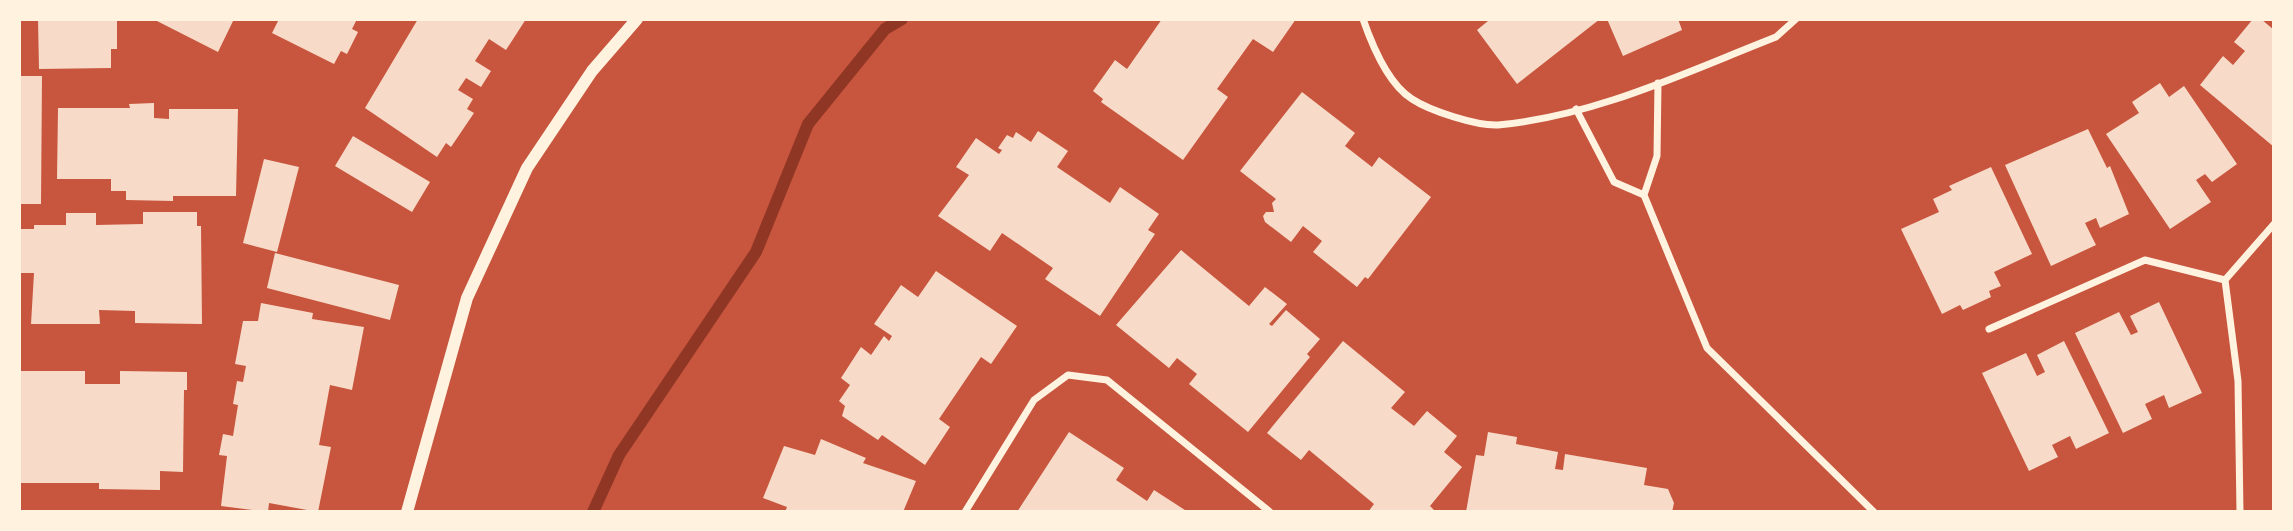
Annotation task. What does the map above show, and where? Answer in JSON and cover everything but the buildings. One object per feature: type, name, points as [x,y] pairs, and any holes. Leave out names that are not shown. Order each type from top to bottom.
[{"type":"street","points":[[407,512],[467,298],[527,168],[592,71],[638,19]]},
{"type":"street","points":[[1363,19],[1376,57],[1411,99],[1456,117],[1496,125],[1613,101],[1776,37],[1796,19]]},
{"type":"street","points":[[1658,83],[1657,156],[1644,195],[1707,348],[1874,512]]},
{"type":"street","points":[[1576,109],[1614,182],[1644,195]]},
{"type":"street","points":[[2240,512],[2238,381],[2225,280],[2274,223]]},
{"type":"street","points":[[1989,329],[2145,260],[2225,280]]},
{"type":"street","points":[[965,512],[1034,400],[1068,375],[1107,380],[1270,512]]},
{"type":"waterway","points":[[593,512],[619,455],[756,252],[808,124],[885,29],[902,19]]}]
